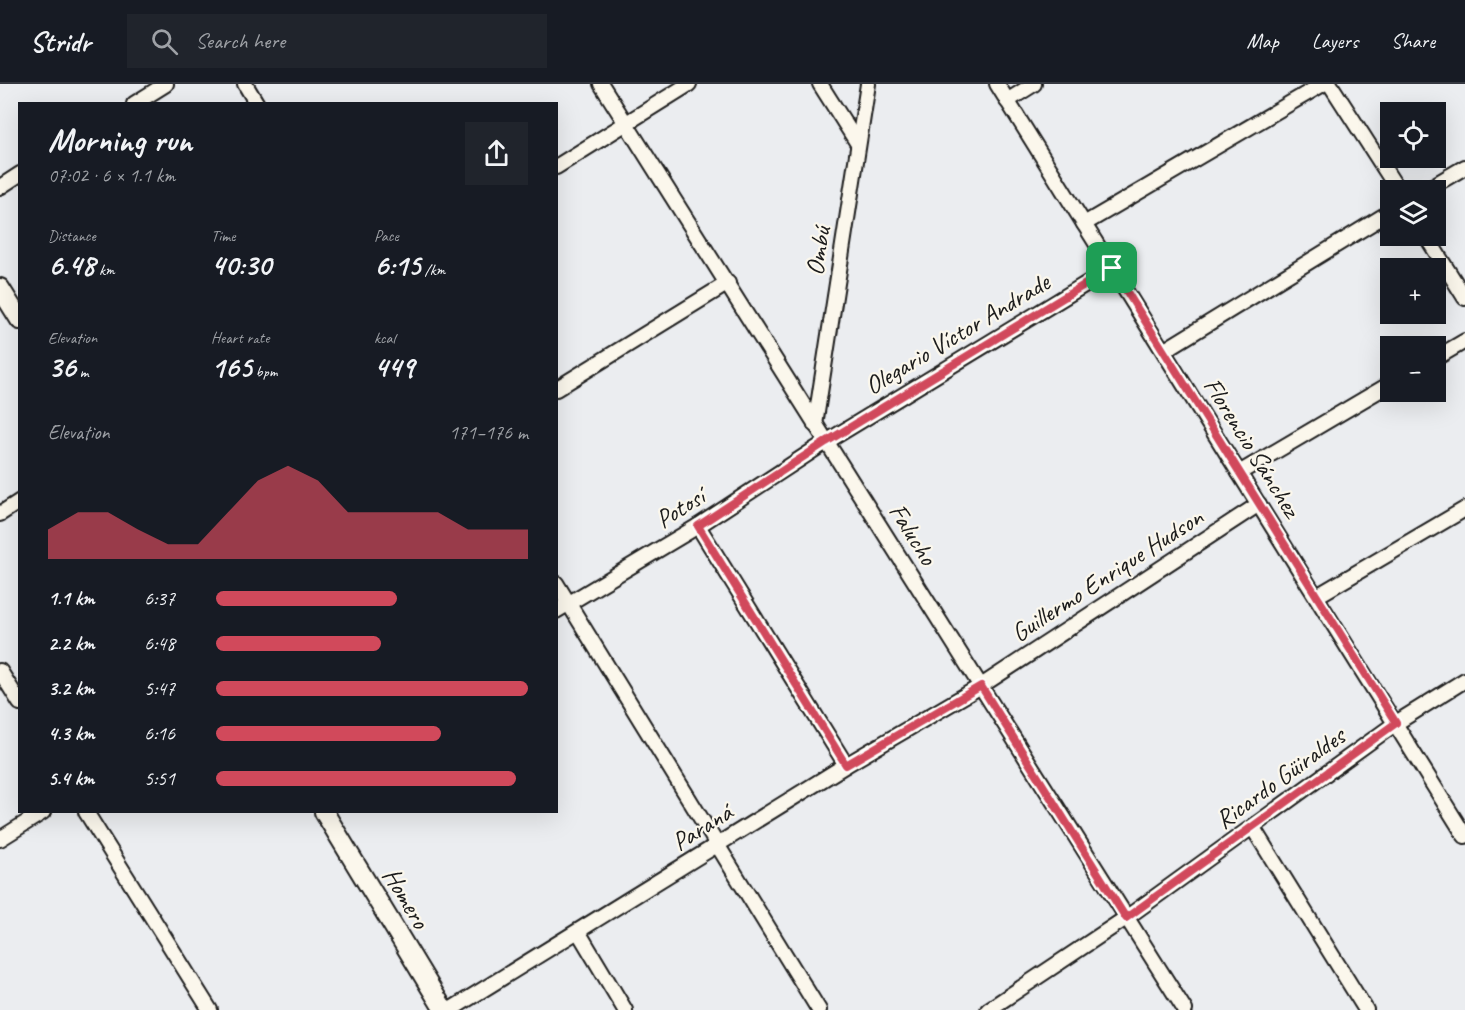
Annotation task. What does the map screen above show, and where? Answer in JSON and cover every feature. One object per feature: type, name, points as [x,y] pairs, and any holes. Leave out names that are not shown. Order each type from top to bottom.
[{"type":"main road","points":[[0,288],[18,317]]},
{"type":"main road","name":"Homero","points":[[325,813],[444,1010]]},
{"type":"street","points":[[137,102],[166,84]]},
{"type":"street","points":[[245,84],[256,102]]},
{"type":"street","name":"Falucho","points":[[601,84],[1185,1010]]},
{"type":"street","points":[[558,166],[689,84]]},
{"type":"street","points":[[820,84],[858,144]]},
{"type":"street","name":"Ombú","points":[[815,425],[868,84]]},
{"type":"street","name":"Florencio Sánchez","points":[[997,84],[1165,350],[1465,836]]},
{"type":"street","points":[[1007,100],[1034,84]]},
{"type":"street","points":[[1084,224],[1323,84]]},
{"type":"street","points":[[1330,84],[1392,180]]},
{"type":"street","points":[[1443,180],[1465,167]]},
{"type":"street","points":[[0,186],[18,175]]},
{"type":"street","points":[[1165,350],[1380,218]]},
{"type":"street","points":[[1432,246],[1465,298]]},
{"type":"street","name":"Olegario Víctor Andrade","points":[[826,442],[1112,268]]},
{"type":"street","points":[[558,388],[728,284]]},
{"type":"street","points":[[1446,352],[1465,340]]},
{"type":"street","points":[[1239,473],[1380,390]]},
{"type":"street","name":"Potosí","points":[[558,610],[698,526],[826,442]]},
{"type":"street","points":[[0,514],[18,502]]},
{"type":"street","name":"Guillermo Enrique Hudson","points":[[981,686],[1259,504]]},
{"type":"street","points":[[1317,596],[1465,509]]},
{"type":"street","points":[[698,526],[846,765]]},
{"type":"street","points":[[558,587],[819,1010]]},
{"type":"street","points":[[0,671],[18,700]]},
{"type":"street","name":"Ricardo Güiraldes","points":[[988,1010],[1126,918],[1396,723],[1465,680]]},
{"type":"street","name":"Paraná","points":[[450,1010],[579,933],[846,765],[981,686]]},
{"type":"street","points":[[0,839],[42,813]]},
{"type":"street","points":[[87,813],[210,1010]]},
{"type":"street","points":[[1253,828],[1366,1010]]},
{"type":"street","points":[[579,933],[625,1010]]},
{"type":"route","points":[[1112,268],[1396,723],[1126,918],[981,686],[846,765],[698,526],[826,442],[1112,268]]}]
